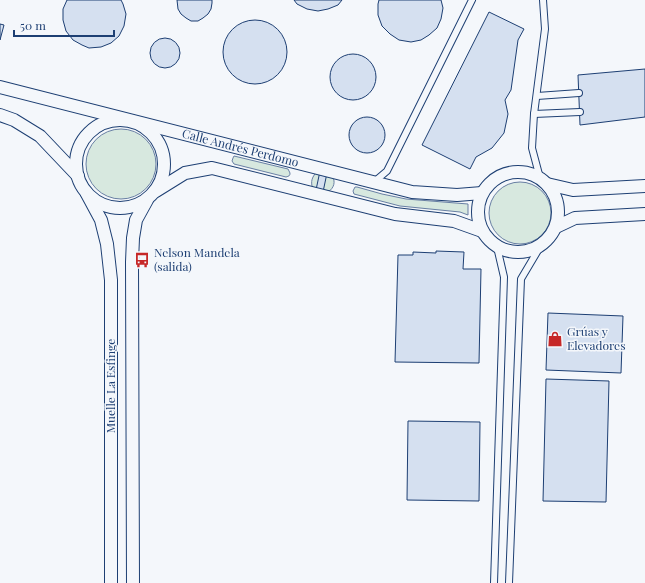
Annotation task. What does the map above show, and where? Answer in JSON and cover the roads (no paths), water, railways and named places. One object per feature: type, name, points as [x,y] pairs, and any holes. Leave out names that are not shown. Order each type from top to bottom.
[{"type":"street","name":"Calle Andrés Perdomo","points":[[0,87],[412,192],[457,195],[482,193]]},
{"type":"street","points":[[0,115],[14,120],[40,136],[78,176]]},
{"type":"street","points":[[113,120],[127,120],[142,125],[154,134],[162,147],[165,162],[163,177],[156,190],[148,200],[136,206],[123,209],[104,205],[97,202],[87,194],[78,176],[76,161],[80,147],[88,134],[99,125],[113,120]]},
{"type":"street","points":[[156,190],[185,173],[212,168],[395,214],[454,221],[482,231]]},
{"type":"street","points":[[543,181],[554,194],[558,204],[559,216],[556,227],[550,238],[540,247],[518,253],[507,252],[488,240],[482,231],[478,218],[478,206],[482,193],[501,175],[514,172],[527,173],[543,181],[572,190],[645,186]]},
{"type":"street","name":"Muelle La Esfinge","points":[[87,194],[100,220],[107,244],[110,280],[111,583]]},
{"type":"street","name":"Muelle La Esfinge","points":[[133,583],[132,250],[136,220],[148,200]]},
{"type":"street","points":[[556,227],[575,218],[645,214]]},
{"type":"lane","points":[[374,182],[387,171],[472,0]]},
{"type":"lane","points":[[543,0],[545,29],[534,114],[532,148],[543,181]]},
{"type":"lane","points":[[537,96],[578,93]]},
{"type":"lane","points":[[534,114],[580,112]]},
{"type":"lane","points":[[494,583],[504,277],[497,247]]},
{"type":"lane","points":[[509,583],[521,279],[540,247]]},
{"type":"place","name":"Nelson Mandela (salida)","points":[[142,260]]},
{"type":"place","name":"Grúas y Elevadores","points":[[555,339]]}]
